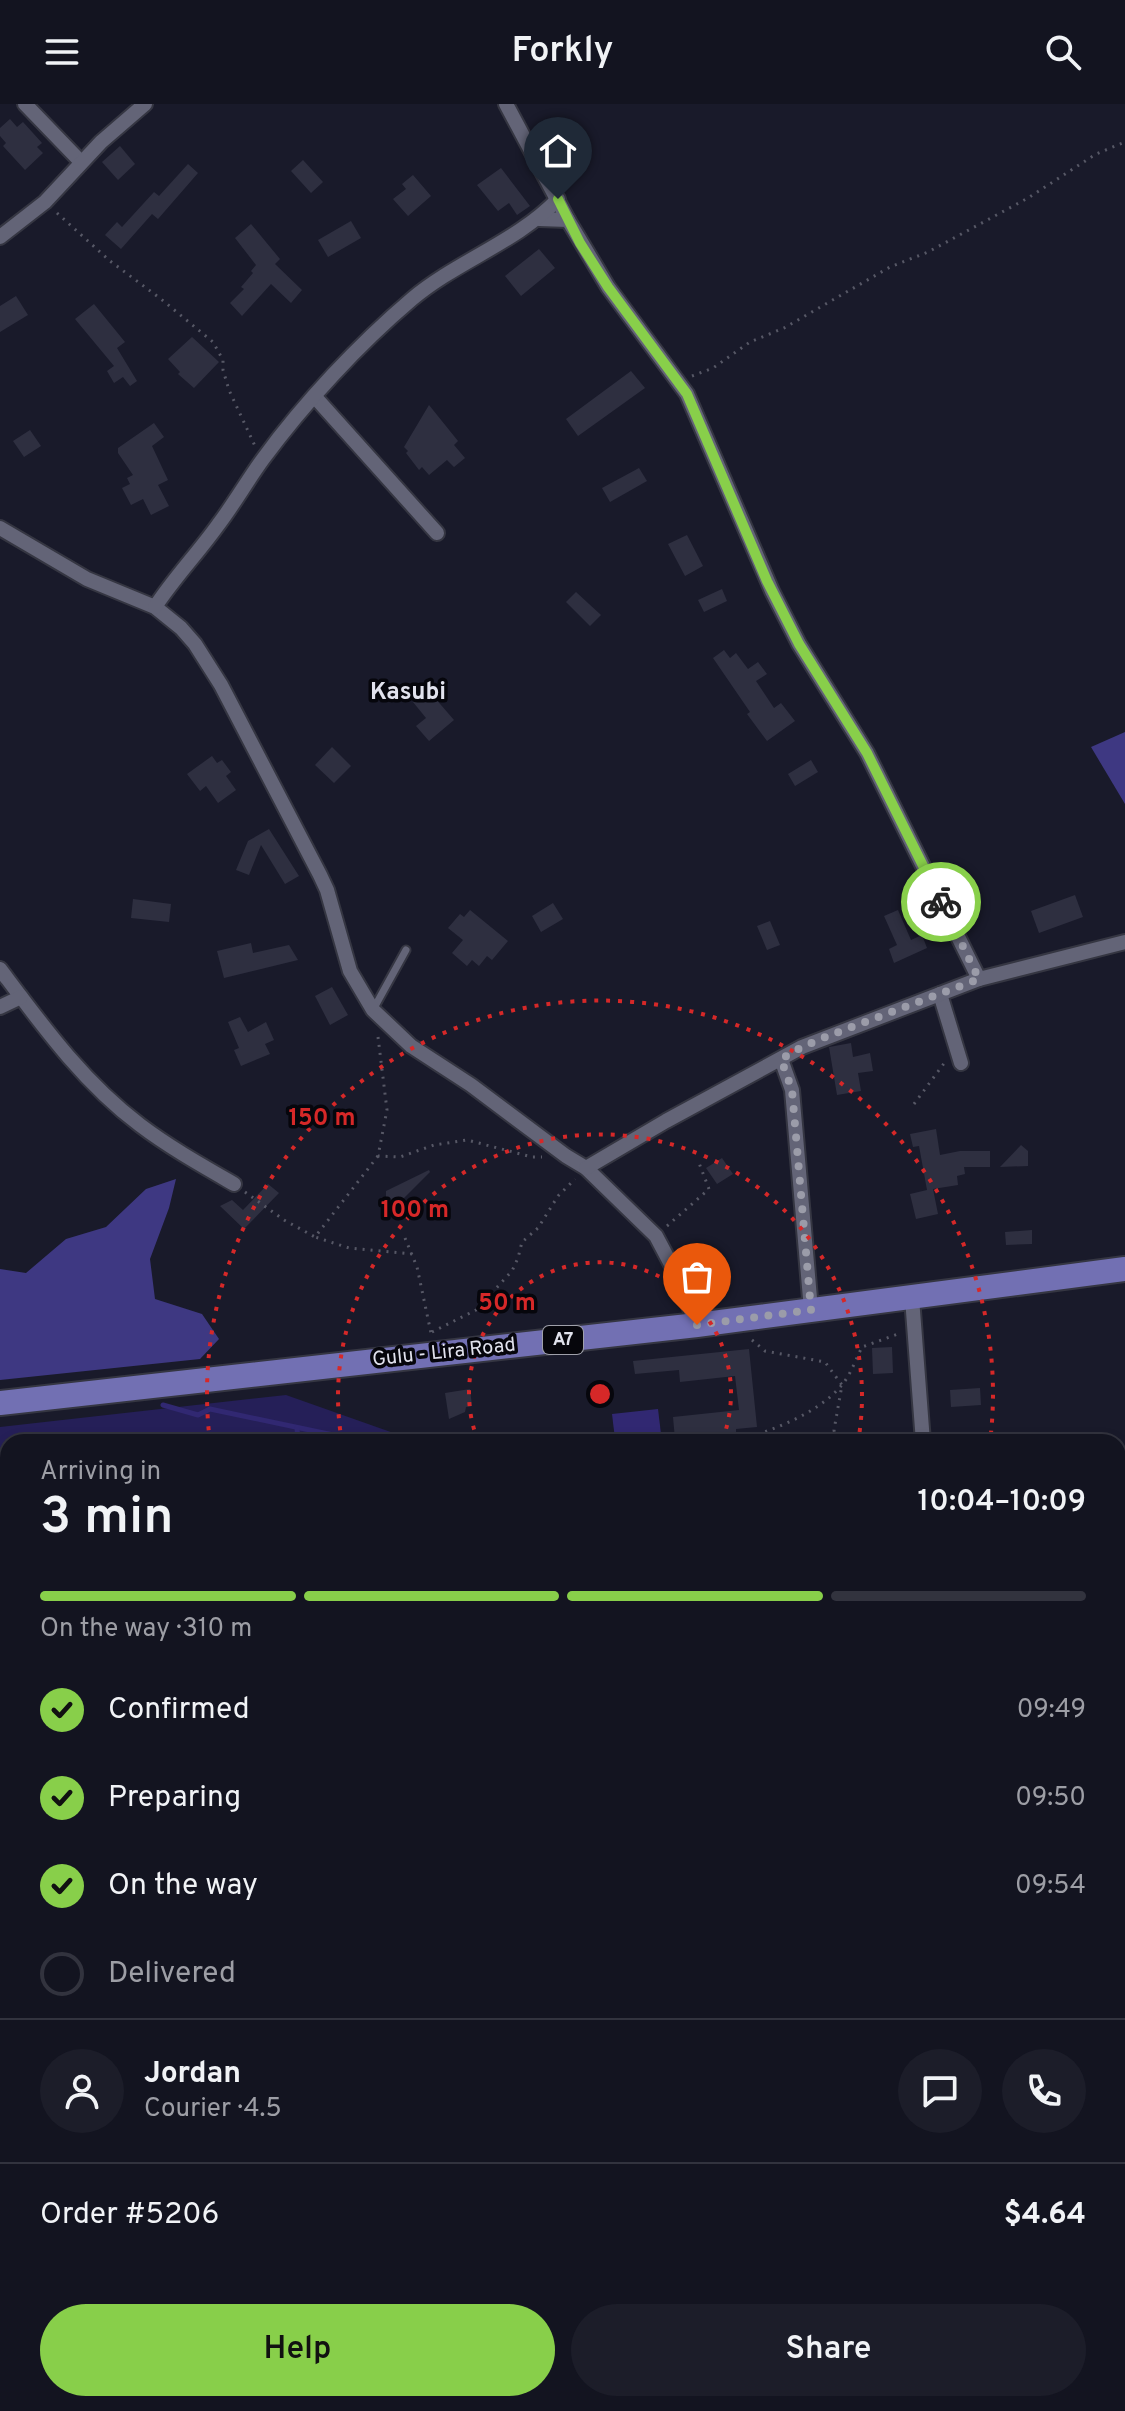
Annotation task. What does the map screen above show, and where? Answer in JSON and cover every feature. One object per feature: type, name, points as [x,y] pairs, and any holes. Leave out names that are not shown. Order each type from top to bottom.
[{"type":"main road","name":"Gulu - Lira Road","points":[[0,1403],[697,1325],[1125,1269]]},
{"type":"street","points":[[25,104],[81,162]]},
{"type":"street","points":[[0,237],[45,202],[81,162],[145,104]]},
{"type":"street","points":[[506,104],[608,287],[695,408],[772,591],[799,644],[867,753],[979,979]]},
{"type":"street","points":[[155,607],[221,522],[263,460],[347,360],[379,327],[416,295],[477,254],[539,219],[558,199]]},
{"type":"street","points":[[539,219],[568,220]]},
{"type":"street","points":[[315,397],[437,533]]},
{"type":"street","points":[[0,528],[87,579],[155,607],[195,644],[228,697],[320,875],[350,971],[373,1010],[411,1046],[586,1168],[656,1236],[697,1325]]},
{"type":"street","points":[[586,1168],[666,1121],[828,1036],[979,979],[1125,942]]},
{"type":"street","points":[[0,969],[64,1052],[95,1086],[139,1124],[180,1153],[234,1184]]},
{"type":"street","points":[[940,994],[961,1063]]},
{"type":"street","points":[[0,1007],[21,997]]},
{"type":"street","points":[[781,1059],[792,1090],[811,1310]]},
{"type":"street","points":[[912,1298],[922,1434]]},
{"type":"lane","points":[[373,1010],[406,950]]},
{"type":"path","points":[[677,381],[713,368],[750,342],[784,328],[890,267],[928,252],[1028,198],[1096,154],[1125,142]]},
{"type":"path","points":[[45,202],[110,261],[213,342],[223,360],[229,390],[263,460]]},
{"type":"path","points":[[315,1237],[378,1156],[387,1110],[373,1010]]},
{"type":"path","points":[[914,1104],[948,1059],[955,1041]]},
{"type":"path","points":[[378,1156],[400,1157],[434,1145],[467,1140],[532,1157],[566,1156]]},
{"type":"path","points":[[656,1236],[709,1189],[699,1163]]},
{"type":"path","points":[[405,1357],[432,1332],[476,1310],[512,1271],[522,1242],[538,1228],[558,1196],[586,1168]]},
{"type":"path","points":[[234,1184],[284,1220],[315,1237],[349,1248],[412,1254]]},
{"type":"path","points":[[405,1238],[432,1332]]},
{"type":"path","points":[[728,1321],[765,1351],[825,1362],[842,1385]]},
{"type":"path","points":[[835,1434],[842,1385],[862,1347],[915,1328]]},
{"type":"path","points":[[758,1434],[814,1409],[842,1385]]},
{"type":"shaded area","points":[[1125,732],[1125,804],[1091,747]]},
{"type":"shaded area","points":[[176,1179],[150,1259],[155,1299],[202,1314],[219,1339],[200,1359],[0,1380],[0,1269],[26,1273],[66,1239],[106,1227],[146,1189]]},
{"type":"shaded area","points":[[286,1395],[396,1434],[0,1434],[0,1427]]},
{"type":"shaded area","points":[[658,1409],[661,1434],[614,1434],[612,1414]]},
{"type":"building","points":[[10,119],[17,127],[23,122],[42,143],[37,147],[43,153],[25,170],[3,146],[6,143],[0,136],[0,128]]},
{"type":"building","points":[[120,146],[135,164],[118,180],[102,162]]},
{"type":"building","points":[[303,160],[323,182],[311,193],[291,171]]},
{"type":"building","points":[[188,164],[198,173],[158,219],[152,214],[121,249],[105,235],[117,222],[122,227],[154,192],[159,196]]},
{"type":"building","points":[[501,168],[530,206],[517,215],[509,203],[498,211],[477,185]]},
{"type":"building","points":[[413,175],[431,196],[408,216],[393,199],[406,189],[402,184]]},
{"type":"building","points":[[351,221],[361,238],[328,257],[318,240]]},
{"type":"building","points":[[251,224],[280,259],[275,264],[302,290],[291,303],[271,284],[242,316],[230,303],[244,289],[241,287],[256,265],[235,238]]},
{"type":"building","points":[[539,249],[555,268],[521,296],[505,276]]},
{"type":"building","points":[[16,296],[28,315],[0,332],[0,306]]},
{"type":"building","points":[[94,304],[125,342],[117,348],[137,381],[130,386],[123,377],[114,383],[107,371],[114,366],[75,319]]},
{"type":"building","points":[[192,337],[219,362],[194,388],[178,374],[180,372],[168,359]]},
{"type":"building","points":[[631,371],[645,388],[578,436],[566,419]]},
{"type":"building","points":[[429,405],[458,441],[454,445],[465,458],[454,467],[447,460],[429,475],[422,467],[419,470],[404,447]]},
{"type":"building","points":[[154,423],[164,437],[152,446],[168,480],[158,485],[169,506],[151,515],[143,499],[131,505],[122,488],[130,484],[127,478],[133,475],[118,453],[118,448]]},
{"type":"building","points":[[30,430],[41,446],[24,457],[13,441]]},
{"type":"building","points":[[639,468],[647,481],[610,502],[602,488]]},
{"type":"building","points":[[687,535],[703,566],[685,576],[668,544]]},
{"type":"building","points":[[722,589],[727,601],[704,612],[698,600]]},
{"type":"building","points":[[576,592],[601,615],[590,626],[566,602]]},
{"type":"building","points":[[724,650],[730,658],[736,653],[748,669],[758,662],[767,674],[756,681],[774,708],[781,703],[795,721],[767,741],[713,658]]},
{"type":"building","points":[[428,690],[454,720],[429,741],[416,726],[426,718],[413,702]]},
{"type":"building","points":[[332,747],[351,766],[334,783],[315,765]]},
{"type":"building","points":[[212,756],[217,763],[222,760],[231,772],[226,776],[236,790],[218,803],[206,786],[200,791],[187,774]]},
{"type":"building","points":[[811,760],[818,772],[795,786],[788,774]]},
{"type":"building","points":[[269,829],[299,876],[285,884],[261,845],[249,875],[236,870],[248,841]]},
{"type":"building","points":[[1075,895],[1083,917],[1039,933],[1031,911]]},
{"type":"building","points":[[133,899],[171,904],[169,922],[131,918]]},
{"type":"building","points":[[553,903],[563,919],[541,932],[532,916]]},
{"type":"building","points":[[470,910],[508,941],[492,960],[487,956],[479,966],[472,960],[467,966],[452,953],[463,940],[448,928],[460,914],[464,917]]},
{"type":"building","points":[[898,910],[911,940],[922,935],[927,948],[894,963],[889,949],[897,945],[884,916]]},
{"type":"building","points":[[770,921],[780,945],[767,950],[757,926]]},
{"type":"building","points":[[251,943],[253,953],[289,945],[298,960],[224,978],[217,951]]},
{"type":"building","points":[[332,987],[348,1015],[330,1025],[315,996]]},
{"type":"building","points":[[240,1017],[248,1032],[266,1022],[274,1040],[265,1044],[270,1054],[241,1066],[234,1050],[239,1048],[228,1022]]},
{"type":"building","points":[[851,1043],[853,1057],[870,1053],[873,1071],[858,1073],[861,1091],[837,1095],[829,1047]]},
{"type":"building","points":[[936,1129],[940,1155],[990,1151],[990,1167],[964,1167],[965,1174],[957,1176],[958,1185],[933,1189],[938,1214],[916,1219],[910,1194],[927,1190],[919,1146],[913,1147],[910,1134]]},
{"type":"building","points":[[1021,1145],[1028,1151],[1028,1166],[1000,1167]]},
{"type":"building","points":[[722,1158],[733,1174],[717,1184],[706,1168]]},
{"type":"building","points":[[430,1172],[386,1216],[386,1191]]},
{"type":"building","points":[[268,1184],[279,1193],[244,1229],[220,1206],[232,1200],[243,1210]]},
{"type":"building","points":[[1032,1230],[1032,1244],[1006,1245],[1005,1232]]},
{"type":"building","points":[[892,1347],[893,1373],[873,1374],[872,1348]]},
{"type":"building","points":[[749,1349],[757,1427],[719,1434],[675,1434],[673,1417],[739,1410],[735,1376],[680,1382],[679,1370],[635,1374],[633,1361]]},
{"type":"building","points":[[980,1388],[981,1405],[951,1407],[950,1390]]},
{"type":"building","points":[[470,1389],[472,1406],[449,1419],[445,1393]]},
{"type":"waterway","points":[[163,1405],[198,1415],[210,1409],[329,1434]]},
{"type":"waterway","points":[[297,1428],[297,1434]]},
{"type":"way so far","points":[[697,1325],[811,1310],[792,1090],[781,1059],[828,1036],[979,979],[941,902]]},
{"type":"district","name":"Kasubi","points":[[408,693]]},
{"type":"route","points":[[558,199],[593,266],[695,408],[767,581],[799,644],[867,753],[941,902]]}]
